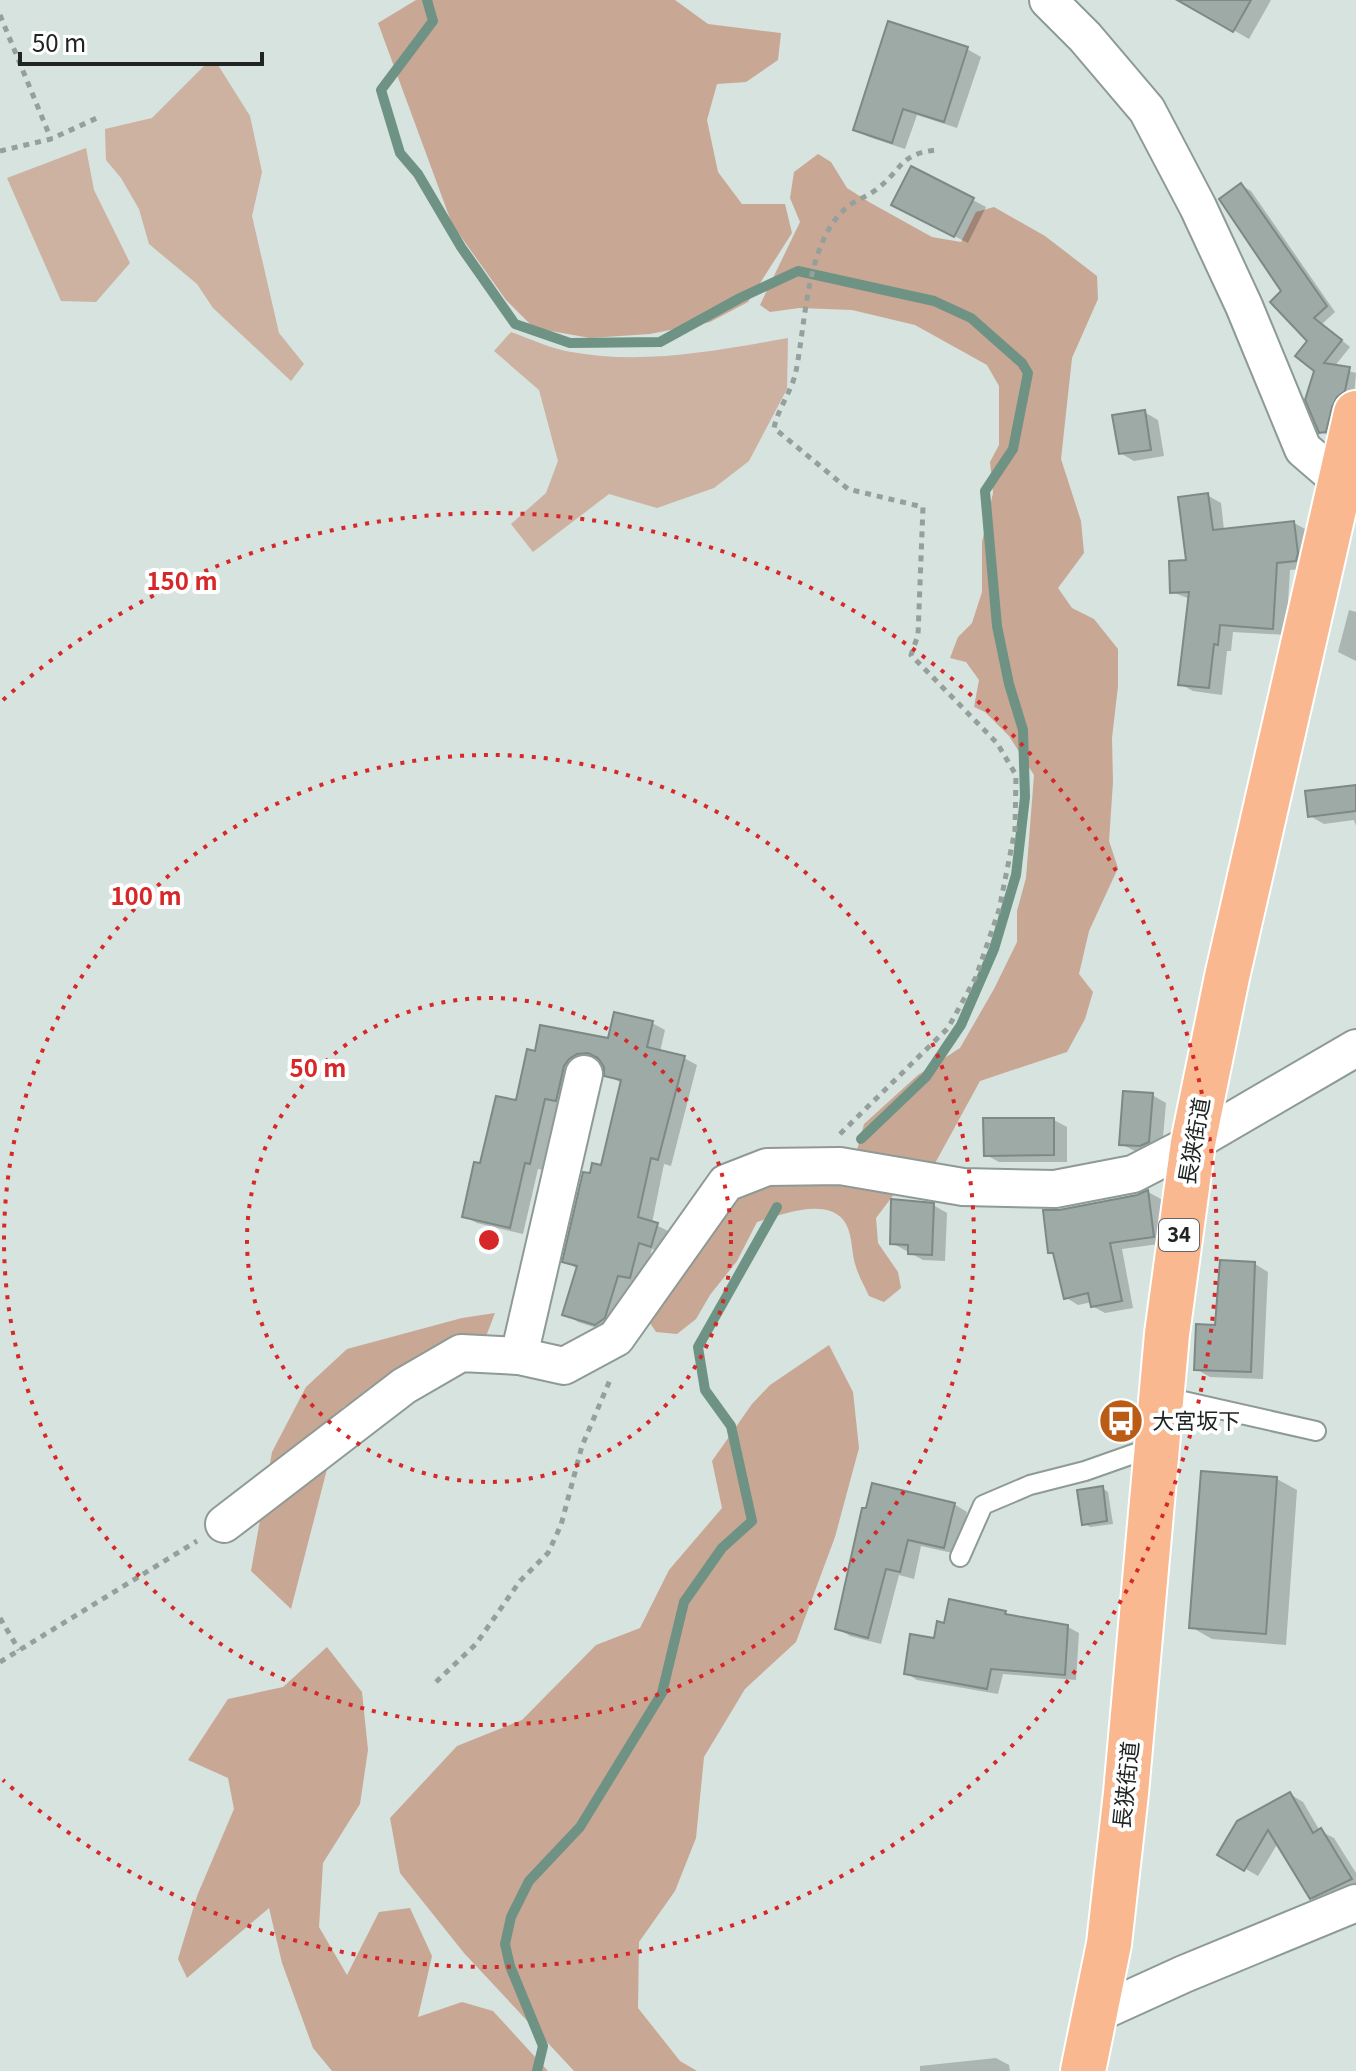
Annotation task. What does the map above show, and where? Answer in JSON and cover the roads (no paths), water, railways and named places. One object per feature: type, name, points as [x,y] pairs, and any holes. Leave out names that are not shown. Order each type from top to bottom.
[{"type":"main road","name":"長狭街道","points":[[1083,2071],[1109,1944],[1126,1793],[1174,1271],[1193,1143],[1227,977],[1356,413]]},
{"type":"street","points":[[1048,0],[1085,37],[1147,110],[1198,207],[1244,306],[1303,449],[1339,480]]},
{"type":"street","points":[[224,1524],[404,1386],[461,1353],[519,1356],[564,1366],[613,1340],[726,1183],[767,1167],[840,1166],[963,1187],[1055,1189],[1133,1174],[1193,1143],[1356,1048]]},
{"type":"street","points":[[519,1356],[584,1074]]},
{"type":"street","points":[[1096,2014],[1356,1903]]},
{"type":"lane","points":[[1161,1396],[1316,1431]]},
{"type":"lane","points":[[960,1557],[983,1505],[1030,1485],[1085,1471],[1156,1446]]},
{"type":"waterway","points":[[427,0],[433,21],[381,90],[400,153],[418,174],[461,247],[515,324],[570,343],[660,342],[740,298],[798,271],[934,301],[971,318],[1022,363],[1028,373],[1013,449],[985,491],[997,626],[1009,684],[1023,730],[1025,797],[1016,875],[994,949],[961,1025],[926,1077],[861,1139]]},
{"type":"waterway","points":[[537,2071],[543,2046],[510,1966],[505,1944],[511,1917],[529,1881],[580,1827],[662,1693],[684,1602],[722,1548],[752,1521],[731,1426],[705,1390],[698,1347],[777,1207]]},
{"type":"place","name":"大宮坂下","points":[[1121,1421]]}]
